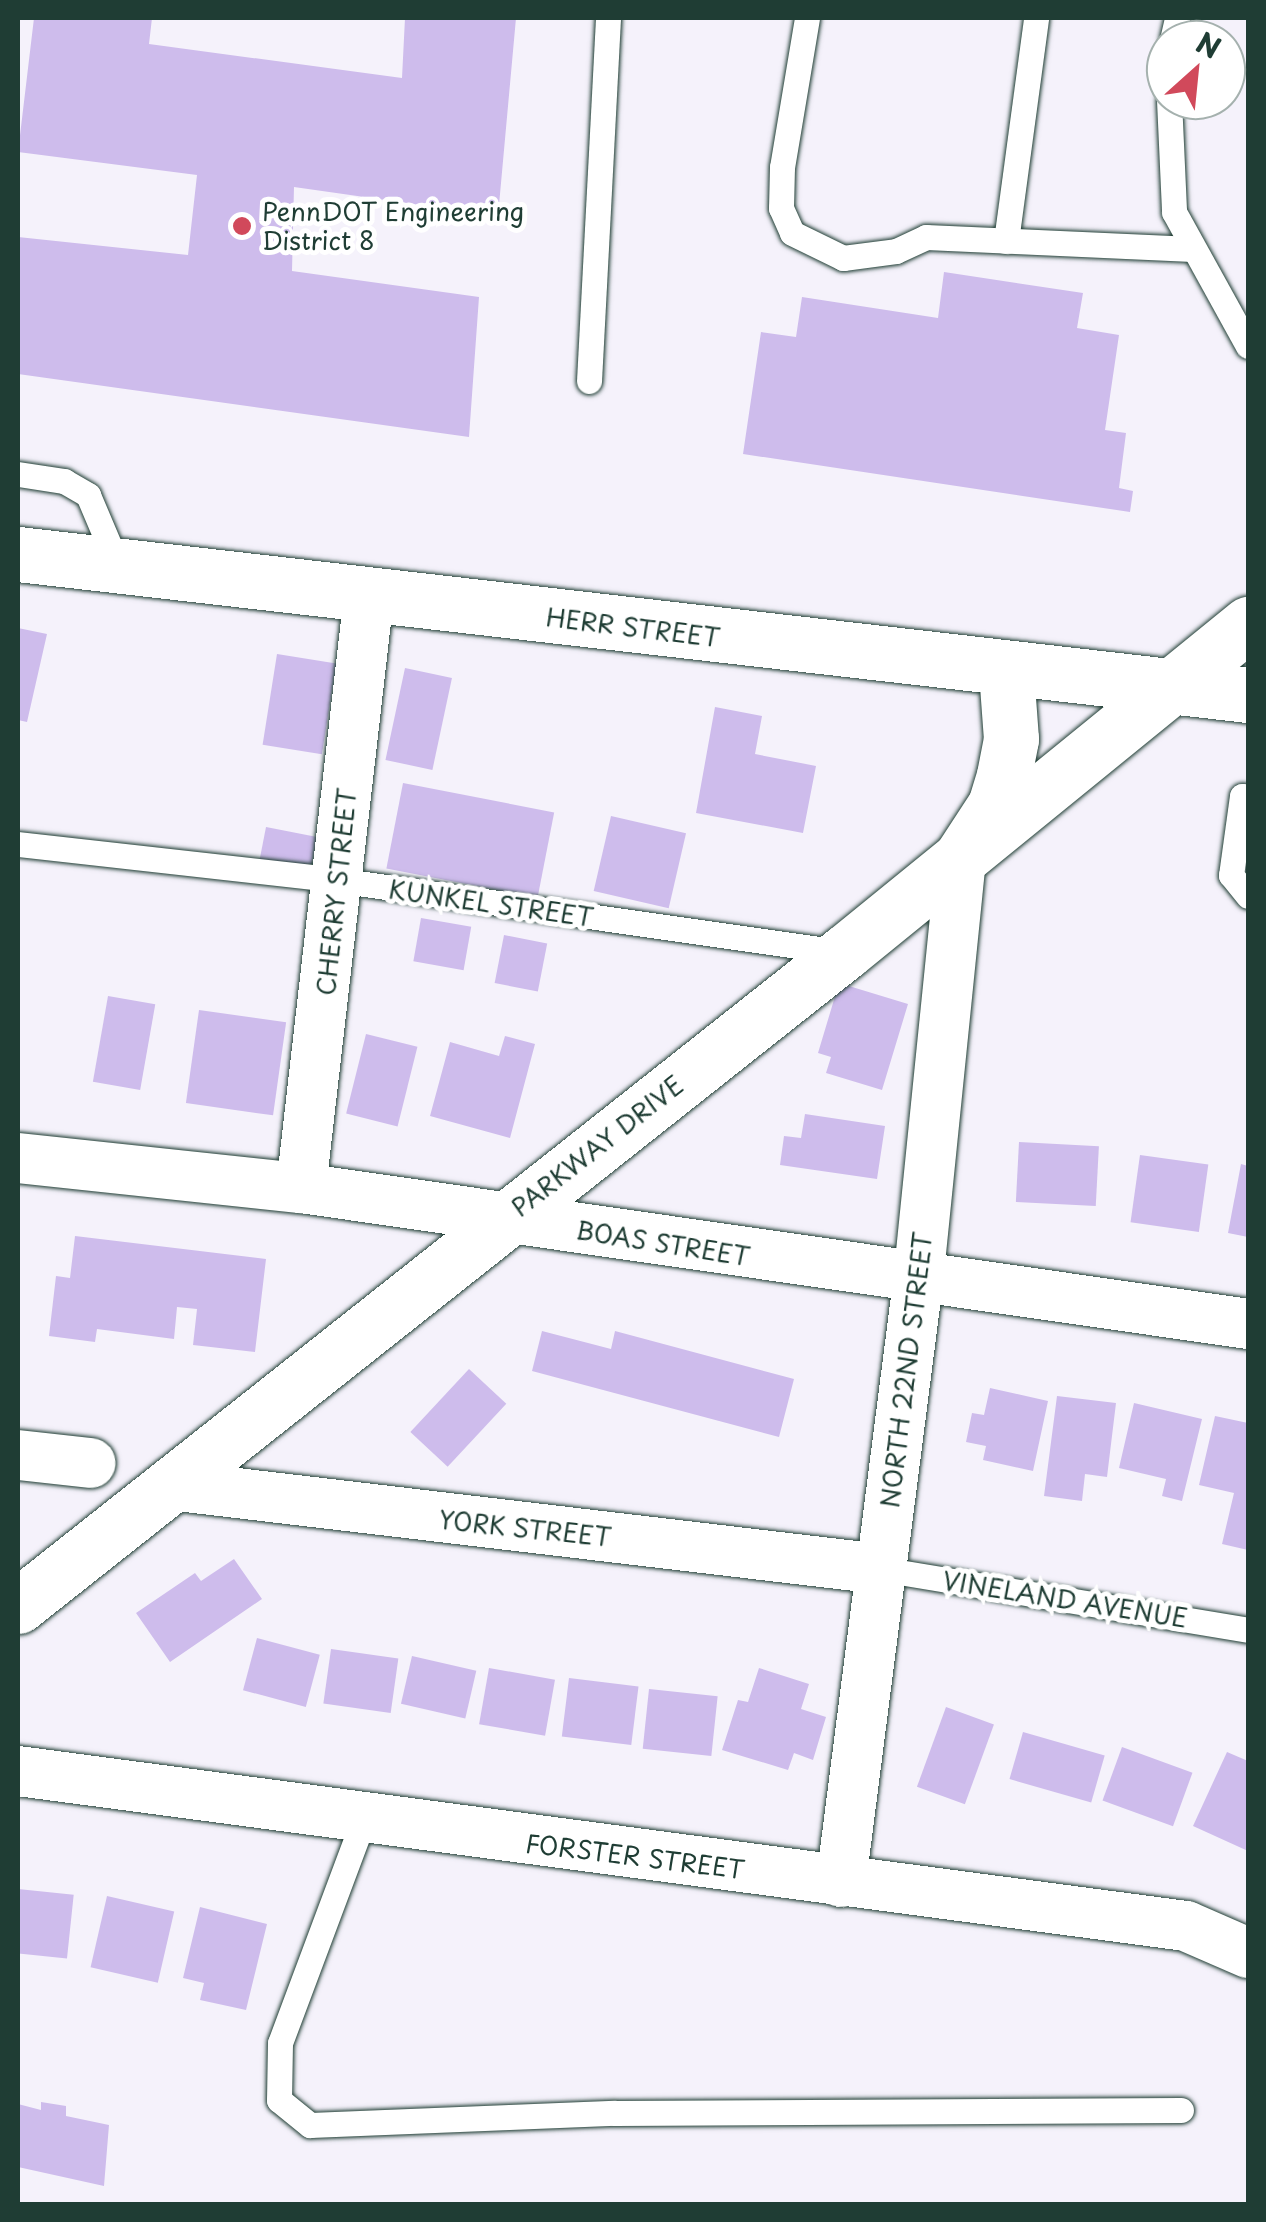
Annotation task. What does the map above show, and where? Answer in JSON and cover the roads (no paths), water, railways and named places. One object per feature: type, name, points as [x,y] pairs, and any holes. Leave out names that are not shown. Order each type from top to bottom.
[{"type":"street","name":"HERR STREET","points":[[18,554],[1006,671],[1248,695]]},
{"type":"street","name":"CHERRY STREET","points":[[301,1188],[369,596]]},
{"type":"street","name":"PARKWAY DRIVE","points":[[18,1606],[845,952],[1177,686],[1248,624]]},
{"type":"street","points":[[961,857],[995,805],[1004,774],[1011,739],[1006,671]]},
{"type":"street","name":"NORTH 22ND STREET","points":[[840,1882],[918,1282],[961,857]]},
{"type":"street","name":"BOAS STREET","points":[[18,1158],[301,1188],[918,1282],[1248,1324]]},
{"type":"street","points":[[18,1455],[90,1462]]},
{"type":"street","name":"YORK STREET","points":[[170,1485],[881,1568]]},
{"type":"street","name":"FORSTER STREET","points":[[18,1771],[363,1821],[1186,1926],[1248,1952]]},
{"type":"lane","points":[[589,382],[608,18]]},
{"type":"lane","points":[[808,18],[782,167],[782,208],[792,233],[843,258],[896,251],[926,237],[1192,249]]},
{"type":"lane","points":[[1006,241],[1036,18]]},
{"type":"lane","points":[[1170,120],[1174,212],[1248,346]]},
{"type":"lane","points":[[18,474],[64,481],[88,495],[118,566]]},
{"type":"lane","points":[[1248,797],[1242,796],[1241,860],[1231,876],[1248,896]]},
{"type":"lane","name":"KUNKEL STREET","points":[[18,844],[338,880],[845,952]]},
{"type":"lane","name":"VINELAND AVENUE","points":[[881,1568],[1248,1630]]},
{"type":"lane","points":[[363,1821],[280,2044],[279,2100],[310,2125],[904,2108],[1181,2110]]},
{"type":"place","name":"PennDOT Engineering District 8","points":[[242,226]]}]
